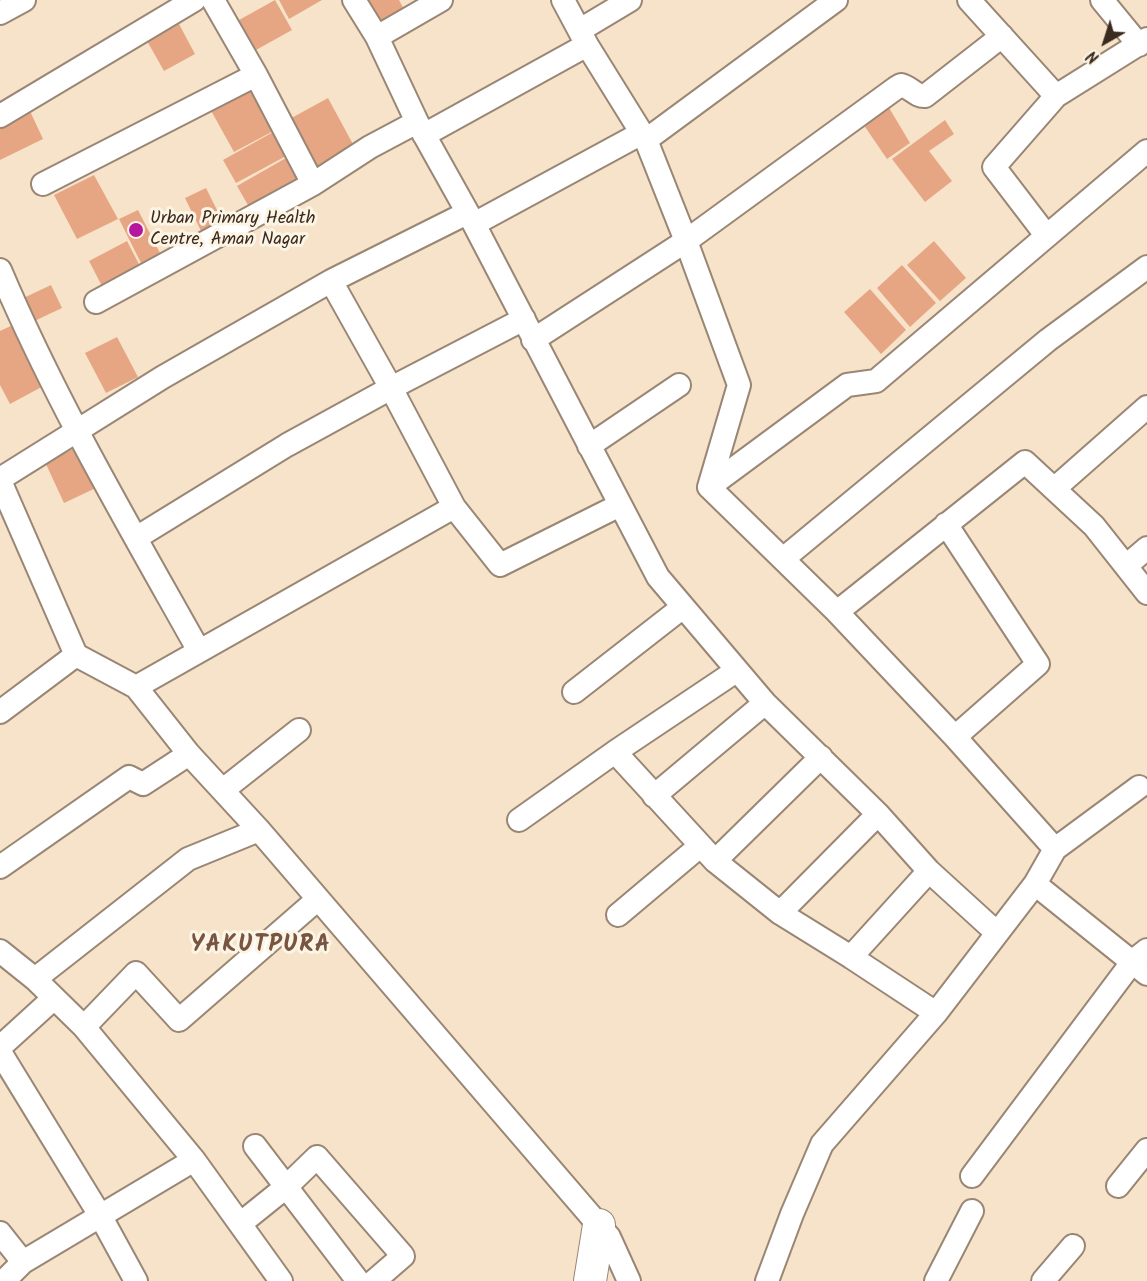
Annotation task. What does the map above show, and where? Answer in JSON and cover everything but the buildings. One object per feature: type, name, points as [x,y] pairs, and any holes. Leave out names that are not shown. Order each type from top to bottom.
[{"type":"street","points":[[0,12],[24,0]]},
{"type":"street","points":[[0,116],[194,0]]},
{"type":"street","points":[[213,0],[256,75],[313,184]]},
{"type":"street","points":[[354,0],[377,37],[421,129],[471,218],[658,577],[765,703],[878,814],[929,871],[997,933]]},
{"type":"street","points":[[377,37],[441,0]]},
{"type":"street","points":[[563,0],[643,137],[686,240],[739,385],[709,487]]},
{"type":"street","points":[[96,302],[313,184],[370,147],[421,129],[584,37],[630,0]]},
{"type":"street","points":[[629,1281],[609,1237],[259,830],[189,754],[136,687],[76,655],[0,480],[164,377],[331,281],[643,137],[836,0]]},
{"type":"street","points":[[969,0],[1056,96]]},
{"type":"street","points":[[1046,235],[994,167],[1056,96],[1143,42],[1101,0]]},
{"type":"street","points":[[136,538],[287,446],[391,388],[529,329],[686,240],[896,88],[901,85],[906,86],[921,96],[925,96],[1002,36]]},
{"type":"street","points":[[43,184],[256,75]]},
{"type":"street","points":[[709,487],[847,385],[876,381],[1147,151]]},
{"type":"street","points":[[783,559],[1048,340],[1147,267]]},
{"type":"street","points":[[0,270],[9,316],[77,431],[199,651]]},
{"type":"street","points":[[331,281],[454,507],[500,565],[620,505]]},
{"type":"street","points":[[589,446],[679,385]]},
{"type":"street","points":[[1054,489],[1147,407]]},
{"type":"street","points":[[837,612],[1025,462],[1094,526],[1147,592]]},
{"type":"street","points":[[709,487],[837,612],[955,737],[1055,849]]},
{"type":"street","points":[[136,687],[454,507]]},
{"type":"street","points":[[946,524],[1038,664],[955,737]]},
{"type":"street","points":[[1126,566],[1147,548]]},
{"type":"street","points":[[574,692],[683,607]]},
{"type":"street","points":[[0,712],[76,655]]},
{"type":"street","points":[[519,820],[736,671]]},
{"type":"street","points":[[654,796],[765,703]]},
{"type":"street","points":[[224,790],[299,730]]},
{"type":"street","points":[[615,752],[707,853],[780,914],[936,1013]]},
{"type":"street","points":[[0,867],[129,777],[143,784],[189,754]]},
{"type":"street","points":[[618,915],[707,853],[821,757]]},
{"type":"street","points":[[767,1281],[822,1144],[936,1013],[1035,884],[1055,849],[1139,787]]},
{"type":"street","points":[[780,914],[878,814]]},
{"type":"street","points":[[36,979],[188,859],[259,830]]},
{"type":"street","points":[[851,957],[929,871]]},
{"type":"street","points":[[972,1176],[1142,962],[1035,884]]},
{"type":"street","points":[[84,1027],[136,973],[179,1020],[318,899]]},
{"type":"street","points":[[0,951],[36,979],[84,1027],[194,1160],[281,1281]]},
{"type":"street","points":[[0,1047],[54,998]]},
{"type":"street","points":[[0,1052],[101,1217],[127,1278]]},
{"type":"street","points":[[255,1146],[358,1281]]},
{"type":"street","points":[[1118,1186],[1147,1150]]},
{"type":"street","points":[[240,1224],[286,1187],[318,1157],[403,1256],[374,1281]]},
{"type":"street","points":[[4,1281],[23,1262],[194,1160]]},
{"type":"street","points":[[936,1281],[972,1211]]},
{"type":"street","points":[[590,1281],[599,1225]]},
{"type":"street","points":[[0,1233],[23,1262]]},
{"type":"street","points":[[1043,1281],[1073,1246]]},
{"type":"place","name":"Urban Primary Health Centre, Aman Nagar","points":[[136,230]]},
{"type":"district","name":"YAKUTPURA","points":[[261,947]]}]
